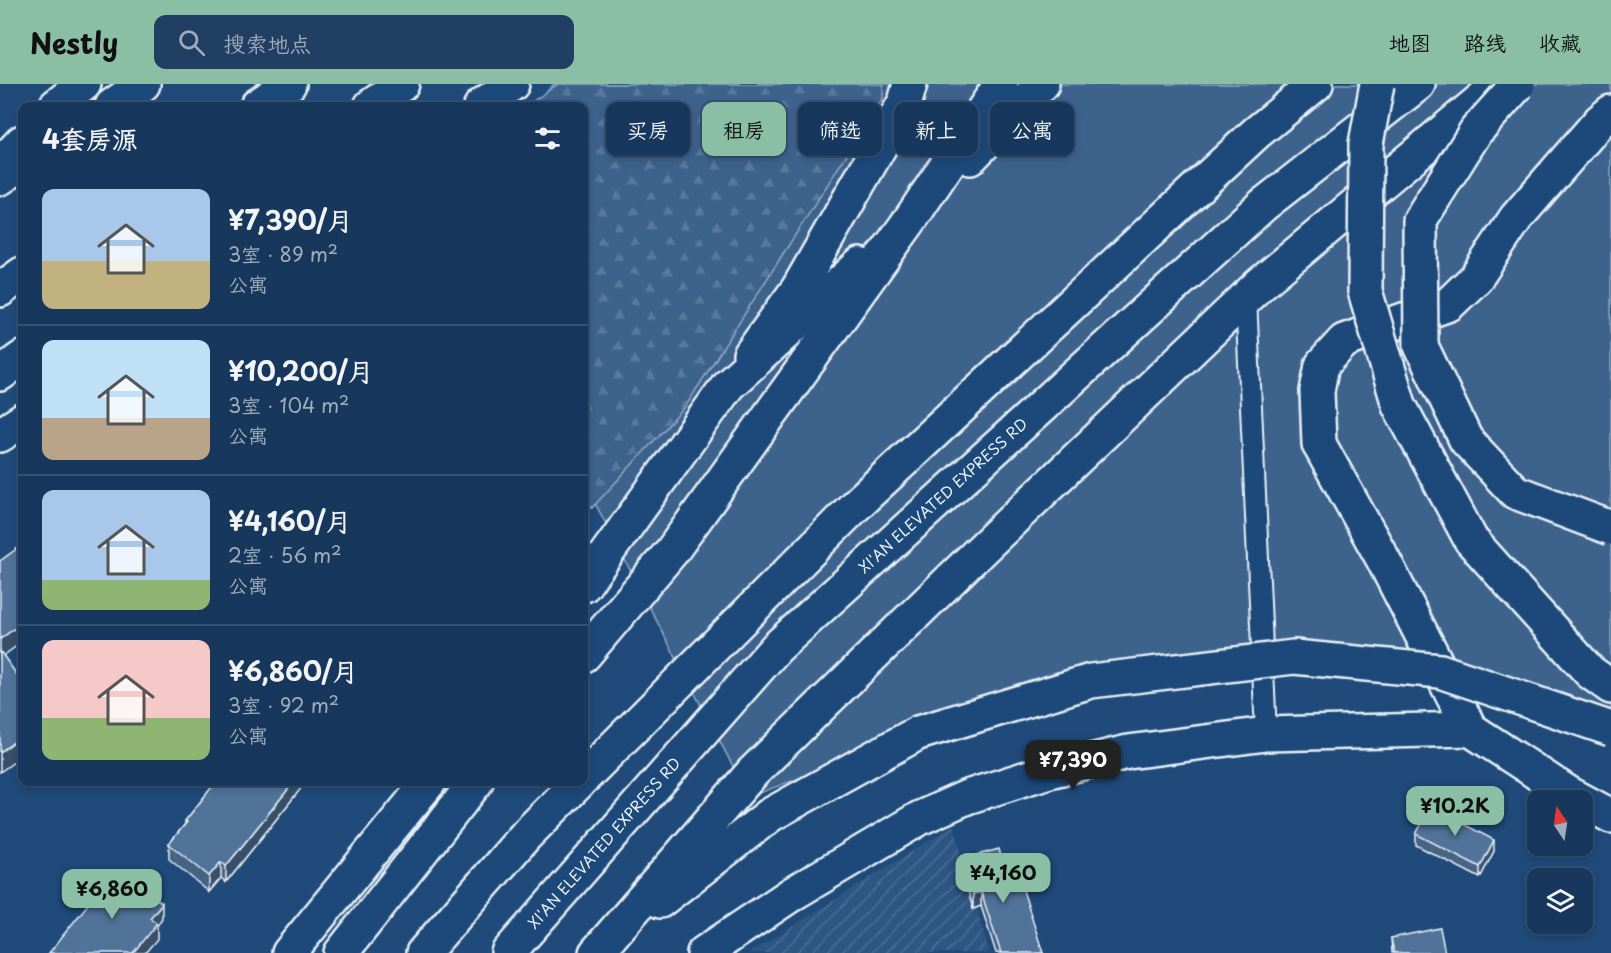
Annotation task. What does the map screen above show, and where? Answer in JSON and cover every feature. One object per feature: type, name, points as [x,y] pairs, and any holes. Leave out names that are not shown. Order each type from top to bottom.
[{"type":"main road","points":[[61,102],[84,84]]},
{"type":"main road","points":[[118,102],[143,84]]},
{"type":"main road","points":[[263,102],[289,84]]},
{"type":"main road","points":[[377,102],[402,84]]},
{"type":"main road","points":[[487,102],[512,84]]},
{"type":"main road","points":[[588,579],[798,289],[905,102],[910,84]]},
{"type":"main road","points":[[588,650],[672,551],[910,220],[1001,84]]},
{"type":"main road","points":[[728,385],[910,220],[1042,84]]},
{"type":"main road","points":[[588,773],[859,502],[1256,133],[1316,84]]},
{"type":"main road","points":[[1377,84],[1366,144],[1365,291],[1399,405],[1471,540],[1590,672],[1611,687]]},
{"type":"main road","name":"XI'AN ELEVATED EXPRESS RD","points":[[508,953],[776,648],[1263,205],[1418,84]]},
{"type":"main road","points":[[598,951],[753,772],[982,549],[1246,298],[1500,84]]},
{"type":"main road","points":[[1518,84],[1476,131],[1420,220],[1421,346],[1466,440],[1515,492],[1611,528]]},
{"type":"main road","points":[[1611,112],[1600,121],[1516,218],[1476,278],[1449,304],[1344,341],[1322,365],[1317,391],[1319,444],[1383,559],[1470,729],[1568,793],[1611,816]]},
{"type":"main road","points":[[0,165],[18,146]]},
{"type":"main road","points":[[0,178],[18,167]]},
{"type":"main road","points":[[0,290],[18,277]]},
{"type":"main road","points":[[0,374],[18,361]]},
{"type":"main road","points":[[0,435],[18,424]]},
{"type":"main road","points":[[598,951],[770,815],[918,733],[1091,681],[1294,657],[1440,671],[1611,729]]},
{"type":"main road","points":[[704,953],[792,894],[920,818],[967,797],[1049,771],[1128,753],[1266,734],[1470,729]]},
{"type":"main road","points":[[289,953],[426,786]]},
{"type":"main road","points":[[341,953],[473,786]]},
{"type":"main road","points":[[423,953],[526,835],[575,786]]},
{"type":"lane","points":[[1246,298],[1266,734]]},
{"type":"shaded area","points":[[954,825],[989,953],[750,953]]},
{"type":"green space","points":[[554,84],[1611,84],[1611,731],[1294,657],[918,733],[749,797],[595,503],[588,250],[588,102],[537,102]]},
{"type":"green space","points":[[558,84],[883,84],[883,98],[880,102],[798,102],[798,156],[846,156],[685,407],[592,508],[588,503],[588,102],[532,102]]},
{"type":"building","points":[[18,548],[18,626],[0,639],[0,561]]},
{"type":"building","points":[[0,651],[18,676],[18,739],[0,752]]},
{"type":"building","points":[[213,786],[291,786],[226,866],[221,862],[209,876],[169,844],[187,822],[185,821]]},
{"type":"building","points":[[1431,807],[1494,840],[1480,867],[1416,834]]},
{"type":"building","points":[[999,849],[1010,890],[1022,887],[1043,953],[1001,953],[981,892],[973,894],[963,859]]},
{"type":"building","points":[[120,870],[162,903],[150,918],[157,923],[133,953],[49,953],[100,889],[103,891]]},
{"type":"building","points":[[1440,928],[1445,953],[1394,953],[1391,938]]}]
